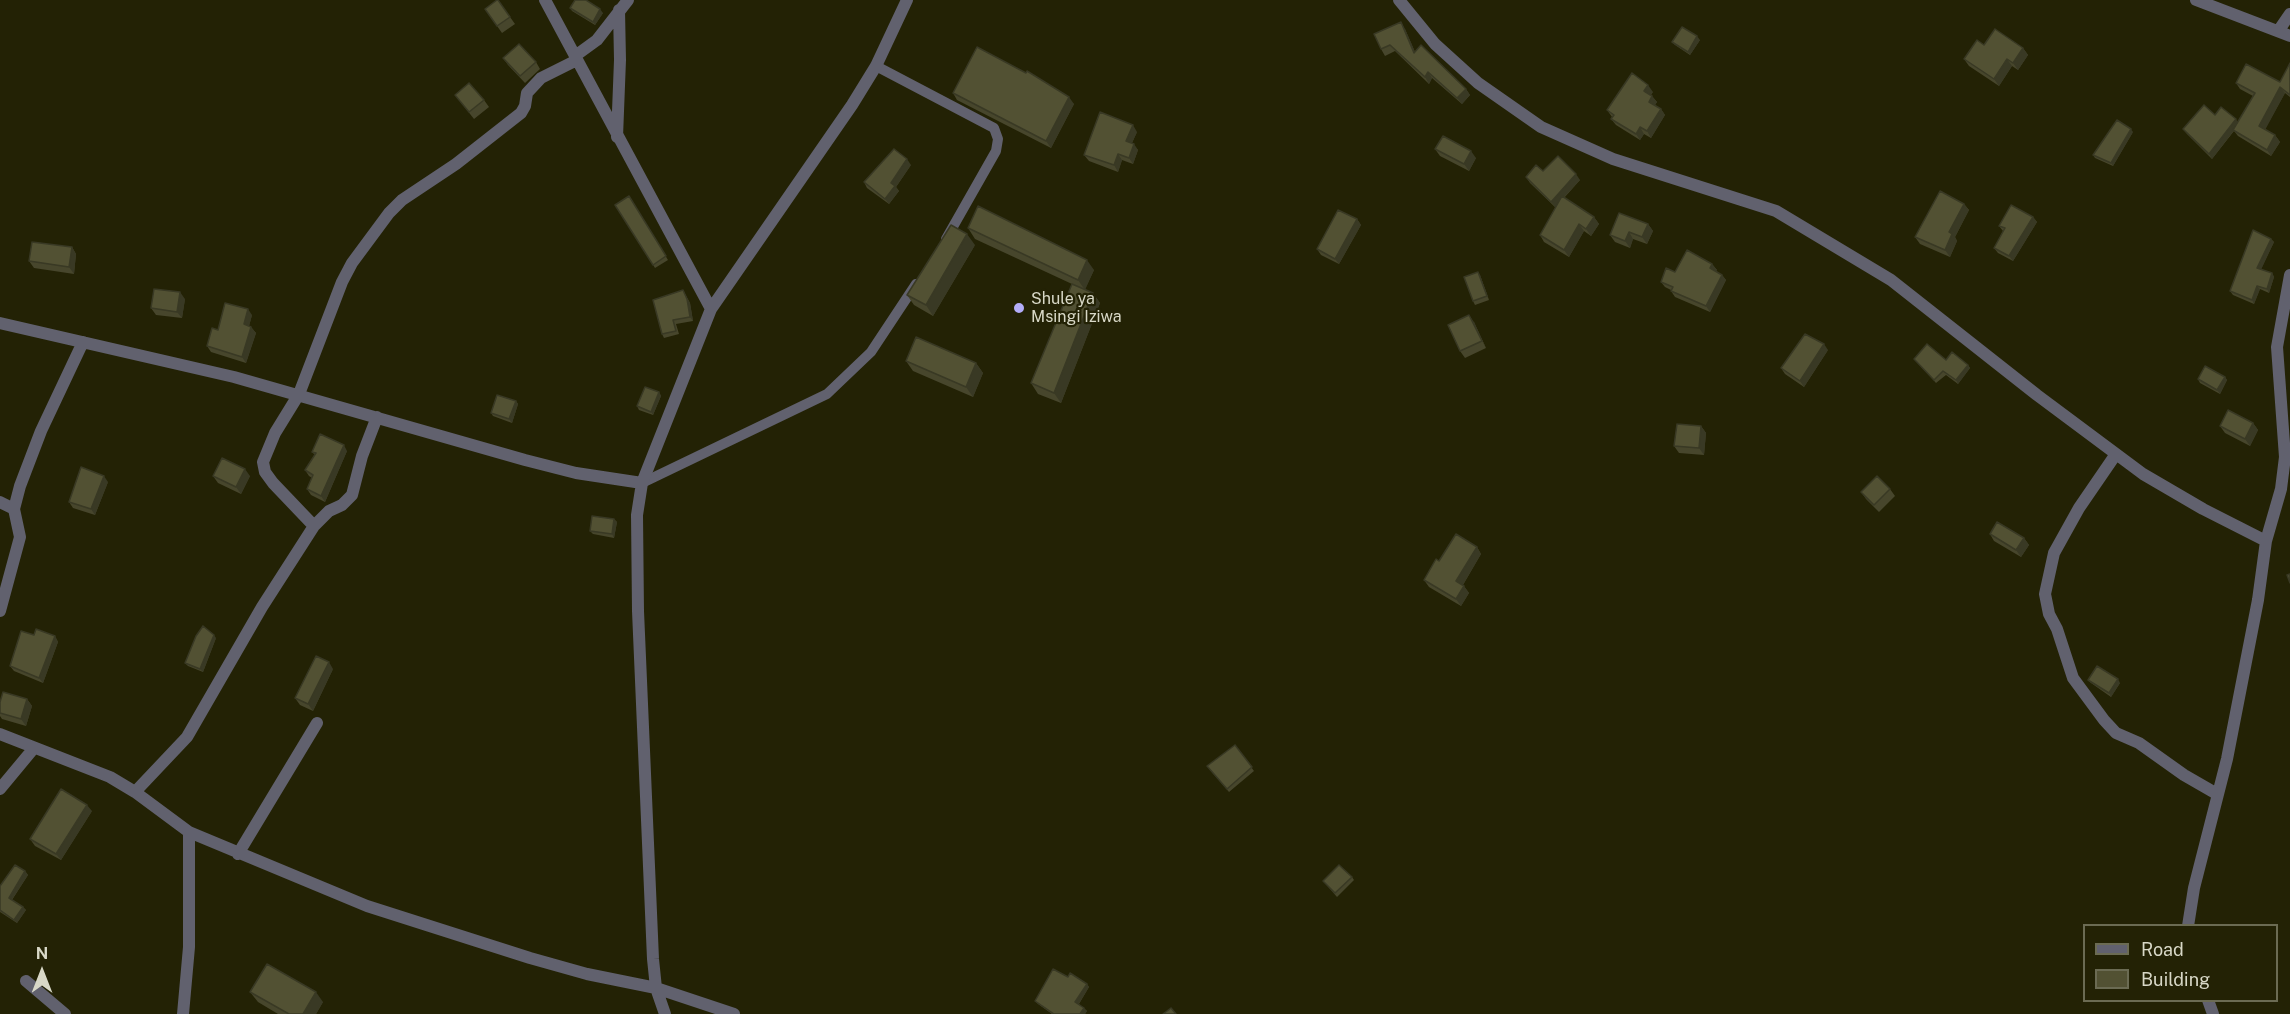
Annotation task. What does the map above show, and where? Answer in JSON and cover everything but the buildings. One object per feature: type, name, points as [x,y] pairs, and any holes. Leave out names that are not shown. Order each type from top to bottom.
[{"type":"street","points":[[545,0],[711,309]]},
{"type":"street","points":[[665,1014],[656,988],[638,601],[637,515],[642,483],[654,445],[711,309],[828,143],[876,66],[907,0]]},
{"type":"street","points":[[1399,0],[1435,44],[1478,83],[1541,127],[1613,159],[1776,211],[1891,280],[2116,454],[2203,509],[2266,541]]},
{"type":"street","points":[[2196,0],[2284,33],[2290,14]]},
{"type":"street","points":[[314,526],[273,483],[264,467],[266,451],[299,394],[342,282],[352,263],[389,213],[521,113],[525,106],[527,93],[541,78],[576,58],[597,40],[625,3]]},
{"type":"street","points":[[617,137],[625,3]]},
{"type":"street","points":[[2188,924],[2194,888],[2217,794],[2258,600],[2266,541],[2283,472],[2277,347],[2290,275]]},
{"type":"street","points":[[0,323],[299,394],[576,473],[642,483]]},
{"type":"street","points":[[0,611],[20,537],[14,509],[26,468],[83,342]]},
{"type":"street","points":[[135,792],[187,737],[262,607],[314,526],[352,495],[362,456],[376,417]]},
{"type":"street","points":[[2116,454],[2062,535],[2054,553],[2045,594],[2049,614],[2057,629],[2073,678],[2116,733],[2139,743],[2184,775],[2217,794]]},
{"type":"street","points":[[0,502],[14,509]]},
{"type":"street","points":[[238,854],[317,723]]},
{"type":"street","points":[[0,734],[82,764],[135,792],[189,832],[368,906],[467,939],[587,974],[656,988],[734,1014]]},
{"type":"street","points":[[0,789],[34,748]]},
{"type":"street","points":[[183,1014],[189,947],[189,832]]},
{"type":"street","points":[[26,981],[65,1014]]},
{"type":"lane","points":[[876,66],[979,118],[994,128],[998,139],[996,151],[938,251]]},
{"type":"lane","points":[[642,483],[827,394],[871,352],[921,278]]},
{"type":"place","name":"Shule ya Msingi Iziwa","points":[[1019,308]]}]
